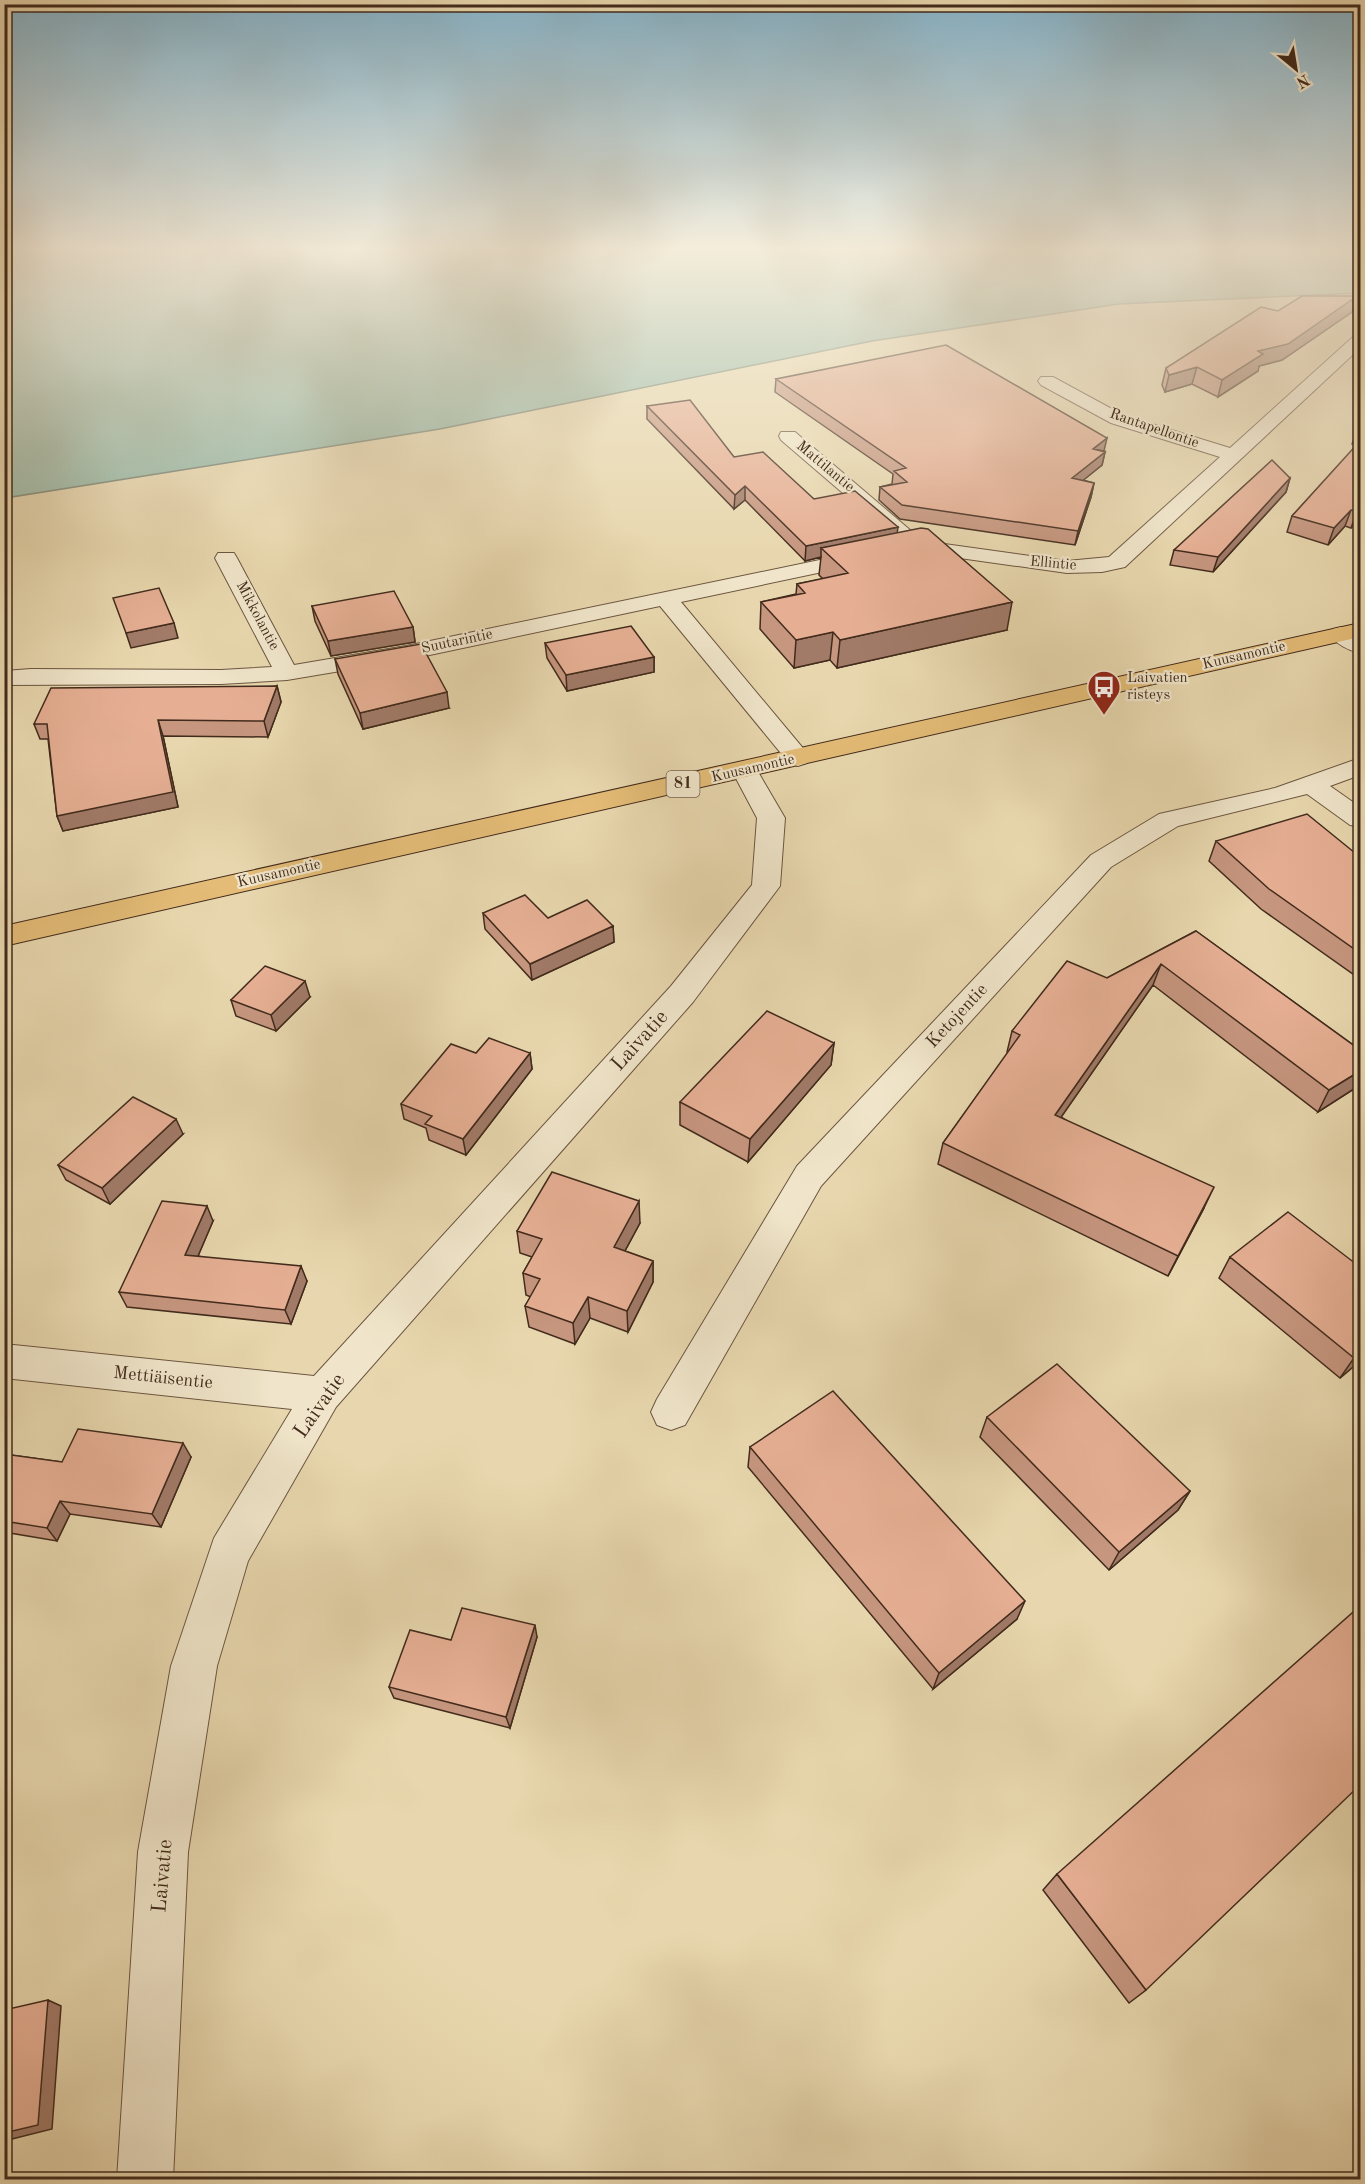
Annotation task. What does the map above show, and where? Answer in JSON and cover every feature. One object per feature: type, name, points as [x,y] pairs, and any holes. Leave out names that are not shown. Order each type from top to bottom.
[{"type":"main road","name":"Kuusamontie","points":[[4,936],[798,758],[1354,637]]},
{"type":"street","name":"Ellintie","points":[[666,599],[917,546],[1066,567],[1102,566],[1117,562],[1349,349]]},
{"type":"street","points":[[1324,370],[1351,371]]},
{"type":"street","name":"Rantapellontie","points":[[1047,381],[1117,419],[1232,455]]},
{"type":"street","name":"Mattilantie","points":[[788,436],[917,546]]},
{"type":"street","name":"Mikkolantie","points":[[226,558],[287,674]]},
{"type":"street","points":[[666,599],[798,758]]},
{"type":"street","name":"Suutarintie","points":[[4,678],[31,676],[221,677],[287,674],[406,653],[666,599]]},
{"type":"street","name":"Ketojentie","points":[[671,1412],[809,1176],[1101,861],[1169,820],[1283,794],[1360,766]]},
{"type":"street","name":"Laivatie","points":[[145,2180],[163,1852],[194,1666],[229,1553],[322,1395],[682,994],[766,886],[771,818],[745,771]]},
{"type":"street","points":[[1310,784],[1360,819]]},
{"type":"street","name":"Mettiäisentie","points":[[4,1361],[322,1395]]},
{"type":"shaded area","points":[[5,349],[833,349],[440,429],[5,498]]},
{"type":"building","points":[[926,349],[953,349],[1107,438],[1093,449],[1105,452],[1072,478],[1094,483],[1078,531],[902,505],[880,487],[907,482],[894,471],[906,468],[776,379]]},
{"type":"building","points":[[1196,349],[1267,349],[1258,351],[1263,354],[1222,380],[1197,367],[1169,375],[1166,368]]},
{"type":"building","points":[[690,400],[734,457],[763,452],[814,499],[855,491],[898,527],[806,546],[745,486],[735,495],[647,406]]},
{"type":"building","points":[[1360,441],[1360,507],[1357,511],[1351,510],[1334,528],[1292,516]]},
{"type":"building","points":[[1272,460],[1290,478],[1218,557],[1174,550]]},
{"type":"building","points":[[921,528],[928,529],[1012,602],[840,640],[833,632],[796,640],[761,602],[805,593],[797,584],[848,573],[821,548]]},
{"type":"building","points":[[159,588],[174,623],[126,633],[113,598]]},
{"type":"building","points":[[394,591],[413,627],[328,641],[312,606]]},
{"type":"building","points":[[631,626],[654,657],[566,675],[545,643]]},
{"type":"building","points":[[421,644],[447,692],[360,713],[335,659]]},
{"type":"building","points":[[277,686],[264,721],[158,720],[173,792],[57,816],[47,724],[34,724],[51,688]]},
{"type":"building","points":[[1307,814],[1360,857],[1360,953],[1269,889],[1216,841]]},
{"type":"building","points":[[525,895],[548,918],[587,900],[613,926],[530,964],[483,913]]},
{"type":"building","points":[[1196,931],[1360,1050],[1360,1071],[1329,1090],[1161,964],[1055,1115],[1214,1187],[1178,1256],[943,1143],[1020,1035],[1012,1031],[1067,961],[1107,978]]},
{"type":"building","points":[[265,966],[305,981],[271,1015],[231,1000]]},
{"type":"building","points":[[767,1011],[834,1043],[750,1139],[680,1102]]},
{"type":"building","points":[[489,1038],[530,1053],[463,1139],[425,1124],[432,1116],[401,1104],[451,1044],[476,1053]]},
{"type":"building","points":[[133,1097],[176,1119],[102,1188],[58,1165]]},
{"type":"building","points":[[552,1172],[639,1201],[614,1247],[653,1261],[627,1311],[588,1297],[573,1323],[525,1306],[540,1279],[523,1273],[542,1239],[517,1231]]},
{"type":"building","points":[[162,1201],[207,1206],[185,1255],[301,1266],[285,1310],[119,1292]]},
{"type":"building","points":[[1288,1212],[1360,1267],[1360,1352],[1354,1358],[1230,1257]]},
{"type":"building","points":[[1057,1364],[1190,1491],[1119,1552],[987,1417]]},
{"type":"building","points":[[833,1391],[1025,1601],[939,1673],[750,1447]]},
{"type":"building","points":[[78,1429],[183,1443],[152,1514],[60,1501],[47,1528],[4,1521],[4,1454],[62,1462]]},
{"type":"building","points":[[1360,1606],[1360,1785],[1146,1990],[1057,1874]]},
{"type":"building","points":[[462,1608],[535,1625],[506,1717],[389,1687],[410,1630],[451,1640]]},
{"type":"building","points":[[48,2000],[38,2125],[4,2133],[4,2010]]},
{"type":"place","name":"Laivatien risteys","points":[[1104,716]]}]
